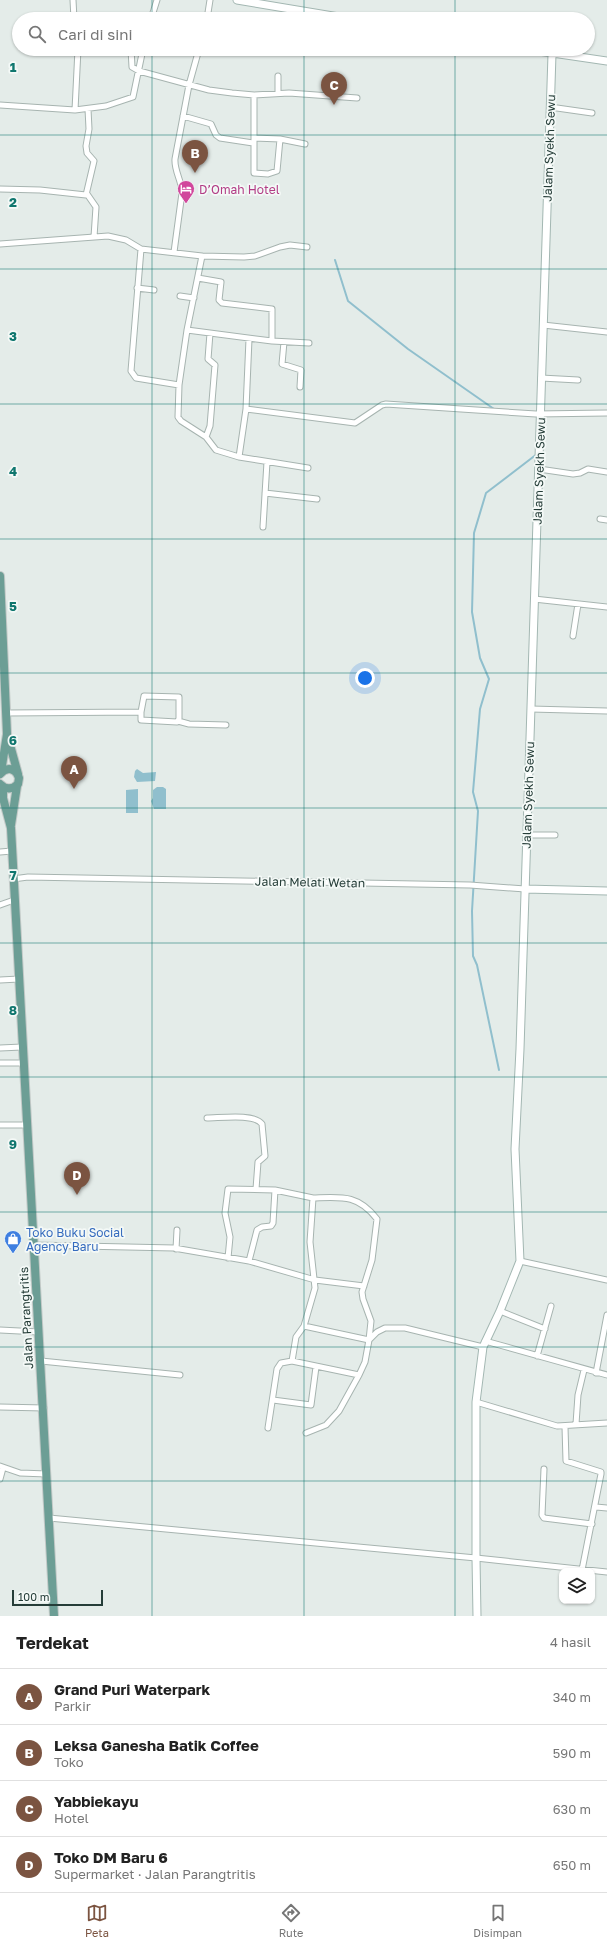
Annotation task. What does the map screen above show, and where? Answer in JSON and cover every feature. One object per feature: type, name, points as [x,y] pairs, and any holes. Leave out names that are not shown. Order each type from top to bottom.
[{"type":"main road","points":[[0,576],[1,663],[4,708],[7,734],[18,774]]},
{"type":"main road","points":[[0,773],[7,734]]},
{"type":"main road","points":[[0,773],[10,769],[18,774]]},
{"type":"main road","name":"Jalan Parangtritis","points":[[10,828],[19,780],[18,774]]},
{"type":"main road","points":[[2,786],[12,789],[17,786]]},
{"type":"main road","name":"Jalan Parangtritis","points":[[2,786],[3,798],[10,828],[12,851],[26,1125],[40,1332],[54,1616]]},
{"type":"street","points":[[73,0],[74,12]]},
{"type":"street","points":[[153,12],[157,0]]},
{"type":"street","points":[[208,12],[210,0]]},
{"type":"street","points":[[237,0],[309,12]]},
{"type":"street","points":[[75,110],[78,56]]},
{"type":"street","points":[[131,56],[132,67],[139,71],[209,90],[254,95],[278,93],[316,94],[357,98]]},
{"type":"street","points":[[0,105],[75,110],[106,106],[124,98],[133,97],[142,56]]},
{"type":"street","points":[[174,252],[182,193],[182,186],[175,169],[175,159],[189,85],[197,56]]},
{"type":"street","name":"Jalam Syekh Sewu","points":[[520,1261],[515,1149],[520,1050],[539,469],[538,414],[542,378],[552,56]]},
{"type":"street","points":[[568,56],[607,61]]},
{"type":"street","points":[[278,76],[278,93]]},
{"type":"street","points":[[254,95],[254,173],[273,174],[277,171],[279,166],[280,139]]},
{"type":"street","points":[[550,107],[592,113]]},
{"type":"street","points":[[88,109],[89,129],[86,146],[87,153],[94,161],[87,194],[96,207],[94,237]]},
{"type":"street","points":[[183,116],[211,124],[216,135],[220,138],[253,140],[280,139],[305,144]]},
{"type":"street","points":[[0,189],[87,194]]},
{"type":"street","points":[[0,244],[94,237],[117,237],[126,240],[140,249],[202,256],[244,257],[255,256],[290,245],[307,247]]},
{"type":"street","points":[[140,249],[131,371],[133,376],[136,378],[179,385]]},
{"type":"street","points":[[202,256],[187,330],[179,385],[178,416],[181,421],[206,437],[216,450],[239,457],[308,468]]},
{"type":"street","points":[[198,278],[221,282],[219,300],[222,303],[272,309],[272,342]]},
{"type":"street","points":[[137,288],[154,290]]},
{"type":"street","points":[[180,296],[194,298]]},
{"type":"street","points":[[543,325],[607,332]]},
{"type":"street","points":[[187,330],[272,342],[309,342]]},
{"type":"street","points":[[206,437],[210,426],[214,365],[208,359],[210,333]]},
{"type":"street","points":[[239,457],[246,409],[249,339]]},
{"type":"street","points":[[284,342],[282,364],[300,370],[300,387]]},
{"type":"street","points":[[542,378],[578,380]]},
{"type":"street","points":[[246,409],[355,423],[382,405],[386,404],[538,414],[607,413]]},
{"type":"street","points":[[263,526],[268,462]]},
{"type":"street","points":[[539,469],[573,474],[580,473],[588,468],[607,472]]},
{"type":"street","points":[[266,493],[317,498]]},
{"type":"street","points":[[600,519],[607,520]]},
{"type":"street","points":[[534,599],[607,607]]},
{"type":"street","points":[[573,636],[578,604]]},
{"type":"street","points":[[178,721],[178,696],[144,696],[141,720],[226,725]]},
{"type":"street","points":[[4,708],[141,712]]},
{"type":"street","points":[[531,709],[607,711]]},
{"type":"street","points":[[527,835],[555,835]]},
{"type":"street","points":[[0,852],[12,851]]},
{"type":"street","name":"Jalan Melati Wetan","points":[[13,879],[28,877],[470,885],[525,889],[607,891]]},
{"type":"street","points":[[0,905],[14,900]]},
{"type":"street","points":[[0,980],[19,979]]},
{"type":"street","points":[[0,1048],[22,1047]]},
{"type":"street","points":[[0,1063],[23,1063]]},
{"type":"street","points":[[207,1118],[247,1118],[256,1120],[262,1124],[265,1156],[258,1162],[256,1189]]},
{"type":"street","points":[[0,1125],[26,1125]]},
{"type":"street","points":[[228,1258],[230,1237],[225,1212],[228,1189],[275,1190],[313,1198],[350,1199],[365,1206],[376,1219],[372,1260],[364,1286],[363,1299],[371,1324],[365,1362],[360,1375],[339,1411],[331,1421],[320,1428],[306,1432]]},
{"type":"street","points":[[249,1261],[257,1230],[262,1227],[271,1226],[273,1223],[275,1190]]},
{"type":"street","points":[[292,1361],[296,1336],[304,1326],[314,1294],[315,1280],[310,1242],[313,1198]]},
{"type":"street","points":[[176,1248],[177,1230]]},
{"type":"street","points":[[34,1245],[176,1248],[249,1261],[315,1280],[364,1286]]},
{"type":"street","points":[[478,1616],[476,1558],[476,1402],[484,1344],[500,1311],[520,1261],[607,1280]]},
{"type":"street","points":[[537,1356],[551,1306]]},
{"type":"street","points":[[500,1311],[545,1329]]},
{"type":"street","points":[[596,1373],[607,1315]]},
{"type":"street","points":[[304,1326],[369,1340]]},
{"type":"street","points":[[369,1340],[376,1332],[385,1328],[396,1327],[537,1356],[607,1375]]},
{"type":"street","points":[[0,1330],[40,1332]]},
{"type":"street","points":[[41,1361],[180,1375]]},
{"type":"street","points":[[268,1428],[277,1367],[280,1363],[292,1361],[360,1375]]},
{"type":"street","points":[[273,1400],[311,1405],[316,1367]]},
{"type":"street","points":[[576,1424],[578,1395],[584,1370]]},
{"type":"street","points":[[476,1402],[548,1424],[565,1427],[576,1424],[607,1423]]},
{"type":"street","points":[[0,1407],[44,1408]]},
{"type":"street","points":[[565,1427],[566,1461],[601,1472],[596,1507],[582,1568]]},
{"type":"street","points":[[0,1479],[1,1467],[20,1473],[47,1474]]},
{"type":"street","points":[[544,1469],[542,1515],[544,1518],[592,1524]]},
{"type":"street","points":[[596,1507],[607,1508]]},
{"type":"street","points":[[49,1518],[476,1558],[564,1568]]},
{"type":"street","points":[[595,1571],[607,1572]]},
{"type":"water","points":[[137,769],[143,773],[156,772],[155,781],[137,782],[134,777]]},
{"type":"water","points":[[157,787],[163,787],[166,789],[166,809],[154,809],[151,801],[153,798],[153,790]]},
{"type":"water","points":[[138,789],[138,813],[126,813],[126,790]]},
{"type":"waterway","points":[[335,260],[348,301],[408,349],[494,409]]},
{"type":"waterway","points":[[499,1070],[477,965],[473,956],[472,911],[478,811],[473,792],[480,709],[489,679],[480,658],[472,612],[474,533],[486,493],[537,454]]},
{"type":"place","name":"Yabbiekayu","points":[[334,105]]},
{"type":"place","name":"Leksa Ganesha Batik Coffee","points":[[195,173]]},
{"type":"place","name":"D’Omah Hotel","points":[[186,204]]},
{"type":"place","name":"Grand Puri Waterpark","points":[[74,789]]},
{"type":"place","name":"Toko DM Baru 6","points":[[77,1195]]},
{"type":"place","name":"Toko Buku Social Agency Baru","points":[[13,1254]]}]
